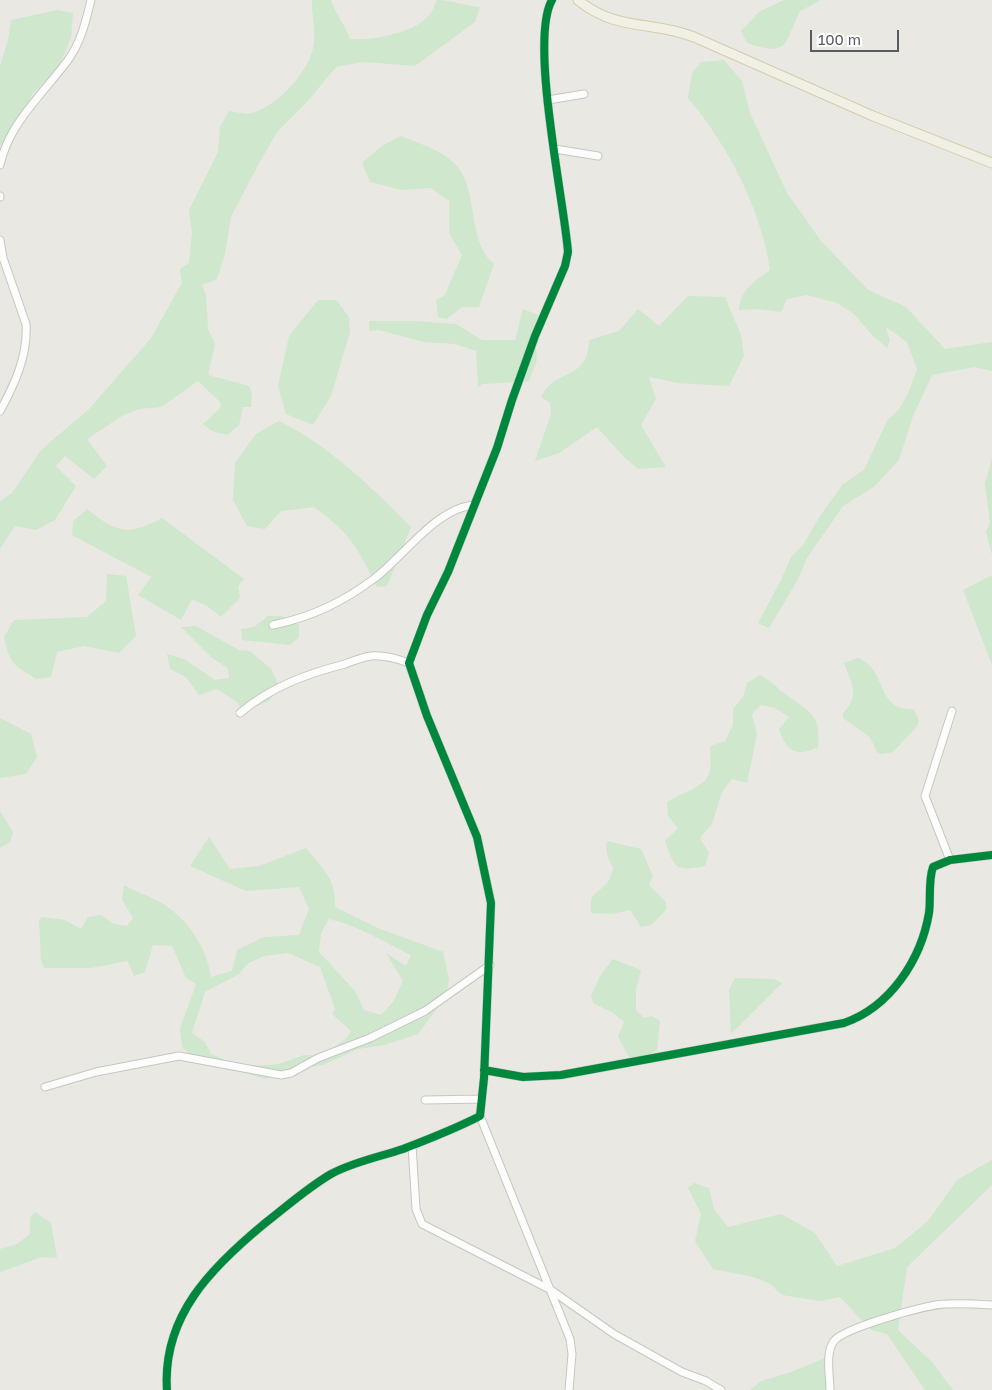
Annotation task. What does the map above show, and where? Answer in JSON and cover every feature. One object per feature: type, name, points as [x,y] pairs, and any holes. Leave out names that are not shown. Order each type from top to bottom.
[{"type":"main road","points":[[578,0],[594,12],[610,20],[669,29],[694,37],[872,116],[992,163]]},
{"type":"street","points":[[0,165],[3,149],[33,100],[68,60],[76,47],[82,34],[91,0]]},
{"type":"street","points":[[552,0],[545,22],[544,41],[548,100],[567,234],[567,259],[535,336],[497,448],[475,505],[427,615],[409,663],[427,716],[477,836],[491,903],[490,965],[480,1116],[570,1339],[572,1354],[569,1390]]},
{"type":"street","points":[[548,100],[584,94]]},
{"type":"street","points":[[555,150],[598,156]]},
{"type":"street","points":[[0,240],[3,258],[23,316],[26,334],[25,349],[12,390],[0,411]]},
{"type":"street","points":[[272,625],[301,620],[348,597],[377,577],[414,542],[447,515],[464,506],[475,505]]},
{"type":"street","points":[[240,713],[260,696],[292,680],[322,669],[372,656],[409,663]]},
{"type":"street","points":[[950,860],[924,796],[952,711]]},
{"type":"street","points":[[484,1070],[523,1077],[561,1075],[856,1019],[886,998],[912,961],[920,945],[929,913],[932,870],[950,860],[992,856]]},
{"type":"street","points":[[45,1088],[96,1072],[180,1056],[273,1074],[291,1073],[318,1058],[370,1038],[424,1011],[490,965]]},
{"type":"street","points":[[425,1100],[482,1098]]},
{"type":"street","points":[[167,1390],[168,1354],[180,1319],[204,1280],[222,1261],[288,1204],[332,1174],[412,1146],[480,1116]]},
{"type":"street","points":[[412,1146],[416,1209],[422,1224],[551,1290],[614,1334],[682,1372],[706,1381],[721,1390]]},
{"type":"street","points":[[830,1390],[830,1348],[836,1339],[861,1327],[923,1307],[946,1304],[992,1305]]},
{"type":"green space","points":[[312,0],[331,0],[350,39],[370,39],[404,31],[423,21],[430,14],[437,0],[480,7],[475,22],[415,66],[363,62],[336,67],[307,102],[277,132],[231,217],[225,254],[217,279],[202,285],[206,295],[208,329],[215,344],[208,375],[249,386],[252,393],[251,407],[243,407],[239,425],[227,435],[212,431],[203,424],[220,408],[221,403],[198,381],[161,407],[139,409],[122,416],[87,439],[107,466],[94,479],[65,456],[56,466],[76,486],[55,520],[36,530],[15,526],[0,549],[0,501],[12,493],[41,450],[89,409],[151,338],[182,283],[180,269],[189,263],[192,233],[189,210],[218,152],[220,127],[229,111],[249,114],[272,103],[292,85],[307,64],[314,43]]},
{"type":"green space","points":[[784,0],[821,0],[800,11],[787,40],[778,48],[771,49],[747,43],[741,31],[759,12]]},
{"type":"green space","points":[[57,10],[73,13],[71,38],[57,70],[33,93],[5,147],[0,145],[0,66],[8,40],[11,20]]},
{"type":"green space","points":[[724,60],[742,81],[750,113],[787,193],[821,241],[868,290],[906,307],[945,349],[992,342],[992,371],[974,367],[932,375],[913,416],[899,460],[875,486],[843,506],[807,558],[796,583],[769,628],[758,623],[791,557],[803,545],[820,516],[843,484],[864,470],[888,419],[894,415],[903,403],[917,369],[907,342],[886,327],[890,341],[887,348],[872,335],[854,314],[837,303],[807,295],[787,299],[781,312],[758,309],[739,310],[745,291],[770,270],[766,247],[751,201],[741,179],[703,116],[688,98],[692,73],[701,62]]},
{"type":"green space","points":[[401,136],[441,153],[453,162],[461,172],[467,184],[479,241],[485,254],[494,264],[479,307],[462,307],[447,319],[438,317],[436,300],[445,295],[462,255],[449,233],[449,201],[431,188],[402,190],[370,182],[362,163],[383,145]]},
{"type":"green space","points":[[688,296],[725,297],[741,335],[744,356],[729,386],[678,383],[649,377],[656,399],[641,425],[666,467],[638,469],[623,456],[597,427],[559,453],[535,461],[551,414],[550,403],[541,397],[555,381],[577,369],[583,362],[589,340],[619,331],[638,309],[659,326]]},
{"type":"green space","points":[[318,300],[336,300],[349,317],[350,332],[331,396],[313,425],[286,414],[278,386],[289,336]]},
{"type":"green space","points":[[523,309],[541,316],[535,336],[537,360],[529,381],[482,384],[478,387],[476,351],[455,344],[424,342],[379,330],[369,331],[369,321],[414,321],[456,324],[482,340],[515,340]]},
{"type":"green space","points":[[279,421],[316,442],[333,455],[365,482],[411,527],[387,586],[377,587],[352,542],[337,525],[314,507],[281,511],[265,529],[247,526],[233,500],[235,463],[256,434]]},
{"type":"green space","points":[[992,458],[992,555],[986,532],[990,523],[985,484]]},
{"type":"green space","points":[[87,509],[107,523],[123,529],[140,528],[162,518],[244,579],[238,586],[240,598],[221,617],[207,606],[192,599],[181,620],[138,595],[151,577],[72,535],[73,521]]},
{"type":"green space","points":[[107,574],[126,576],[136,636],[119,653],[84,646],[57,652],[51,677],[36,679],[14,663],[8,653],[4,637],[14,620],[87,617],[106,601]]},
{"type":"green space","points":[[992,575],[992,665],[963,590]]},
{"type":"green space","points":[[268,616],[282,616],[299,625],[299,637],[290,645],[242,640],[241,629],[254,627]]},
{"type":"green space","points":[[196,626],[239,650],[250,651],[271,669],[280,687],[269,701],[243,712],[237,702],[217,689],[199,695],[186,677],[170,669],[167,654],[184,659],[215,680],[229,678],[228,668],[212,658],[181,627]]},
{"type":"green space","points":[[858,658],[872,668],[887,697],[900,708],[914,710],[919,721],[917,726],[893,752],[882,754],[877,752],[870,737],[843,718],[843,713],[852,700],[853,695],[852,683],[844,663]]},
{"type":"green space","points":[[760,675],[812,715],[818,728],[818,747],[804,752],[793,750],[785,743],[779,729],[789,717],[775,708],[761,705],[752,714],[757,734],[747,783],[732,779],[722,792],[712,824],[700,838],[709,853],[705,866],[681,868],[677,866],[671,857],[665,841],[678,828],[668,816],[667,803],[701,784],[706,779],[710,768],[710,746],[725,741],[733,725],[733,709],[743,697],[747,683]]},
{"type":"green space","points":[[0,718],[31,734],[37,757],[26,774],[0,778]]},
{"type":"green space","points":[[0,811],[13,832],[10,842],[0,848]]},
{"type":"green space","points":[[209,837],[230,869],[259,866],[306,848],[331,881],[335,897],[335,907],[378,928],[443,952],[449,979],[446,996],[418,1034],[384,1045],[358,1049],[323,1065],[299,1069],[265,1079],[193,1058],[182,1047],[180,1029],[196,984],[186,978],[172,946],[153,945],[145,972],[134,976],[128,961],[91,968],[44,968],[41,960],[39,921],[42,917],[65,920],[81,929],[88,917],[101,915],[114,924],[127,926],[133,918],[122,900],[124,885],[164,904],[177,914],[197,938],[206,957],[211,977],[232,971],[237,950],[264,937],[299,935],[309,909],[299,887],[246,891],[190,866]],"holes":[[[329,919],[360,930],[411,955],[406,966],[386,953],[403,981],[393,1002],[381,1015],[364,1010],[355,991],[319,952],[321,933]],[[288,953],[320,967],[335,1009],[332,1014],[351,1031],[345,1040],[316,1056],[304,1055],[279,1064],[241,1067],[211,1054],[205,1042],[192,1033],[205,992],[239,974],[247,964],[264,956]]]},
{"type":"green space","points":[[607,841],[641,849],[653,876],[649,885],[666,902],[666,910],[651,925],[641,927],[630,910],[612,914],[591,913],[591,900],[606,885],[613,868],[607,852]]},
{"type":"green space","points":[[613,959],[641,970],[636,989],[636,1010],[644,1018],[652,1016],[660,1021],[657,1050],[647,1056],[629,1057],[618,1037],[624,1022],[612,1012],[594,1004],[591,996],[600,976]]},
{"type":"green space","points":[[735,978],[774,979],[782,983],[731,1034],[729,990]]},
{"type":"green space","points":[[992,1160],[992,1185],[907,1267],[898,1330],[932,1362],[953,1390],[925,1390],[887,1334],[871,1330],[840,1297],[820,1301],[782,1295],[769,1283],[753,1277],[713,1269],[695,1241],[701,1214],[688,1188],[694,1183],[709,1188],[714,1209],[728,1227],[781,1214],[815,1233],[837,1266],[895,1248],[928,1221],[957,1180]]},
{"type":"green space","points":[[35,1212],[51,1223],[57,1258],[42,1257],[0,1272],[0,1249],[17,1244],[30,1234],[30,1218]]},
{"type":"green space","points":[[828,1357],[830,1390],[750,1390],[761,1381],[791,1372]]},
{"type":"cycle path","points":[[167,1390],[168,1363],[173,1339],[182,1316],[194,1295],[209,1276],[245,1240],[297,1198],[331,1174],[452,1130],[480,1116],[484,1078],[491,903],[477,837],[427,716],[409,663],[427,615],[448,572],[497,448],[535,336],[565,266],[568,252],[550,122],[544,49],[546,20],[552,0]]},
{"type":"cycle path","points":[[484,1070],[523,1077],[561,1075],[844,1023],[861,1016],[876,1006],[901,980],[919,948],[929,913],[933,867],[950,860],[992,855]]}]
